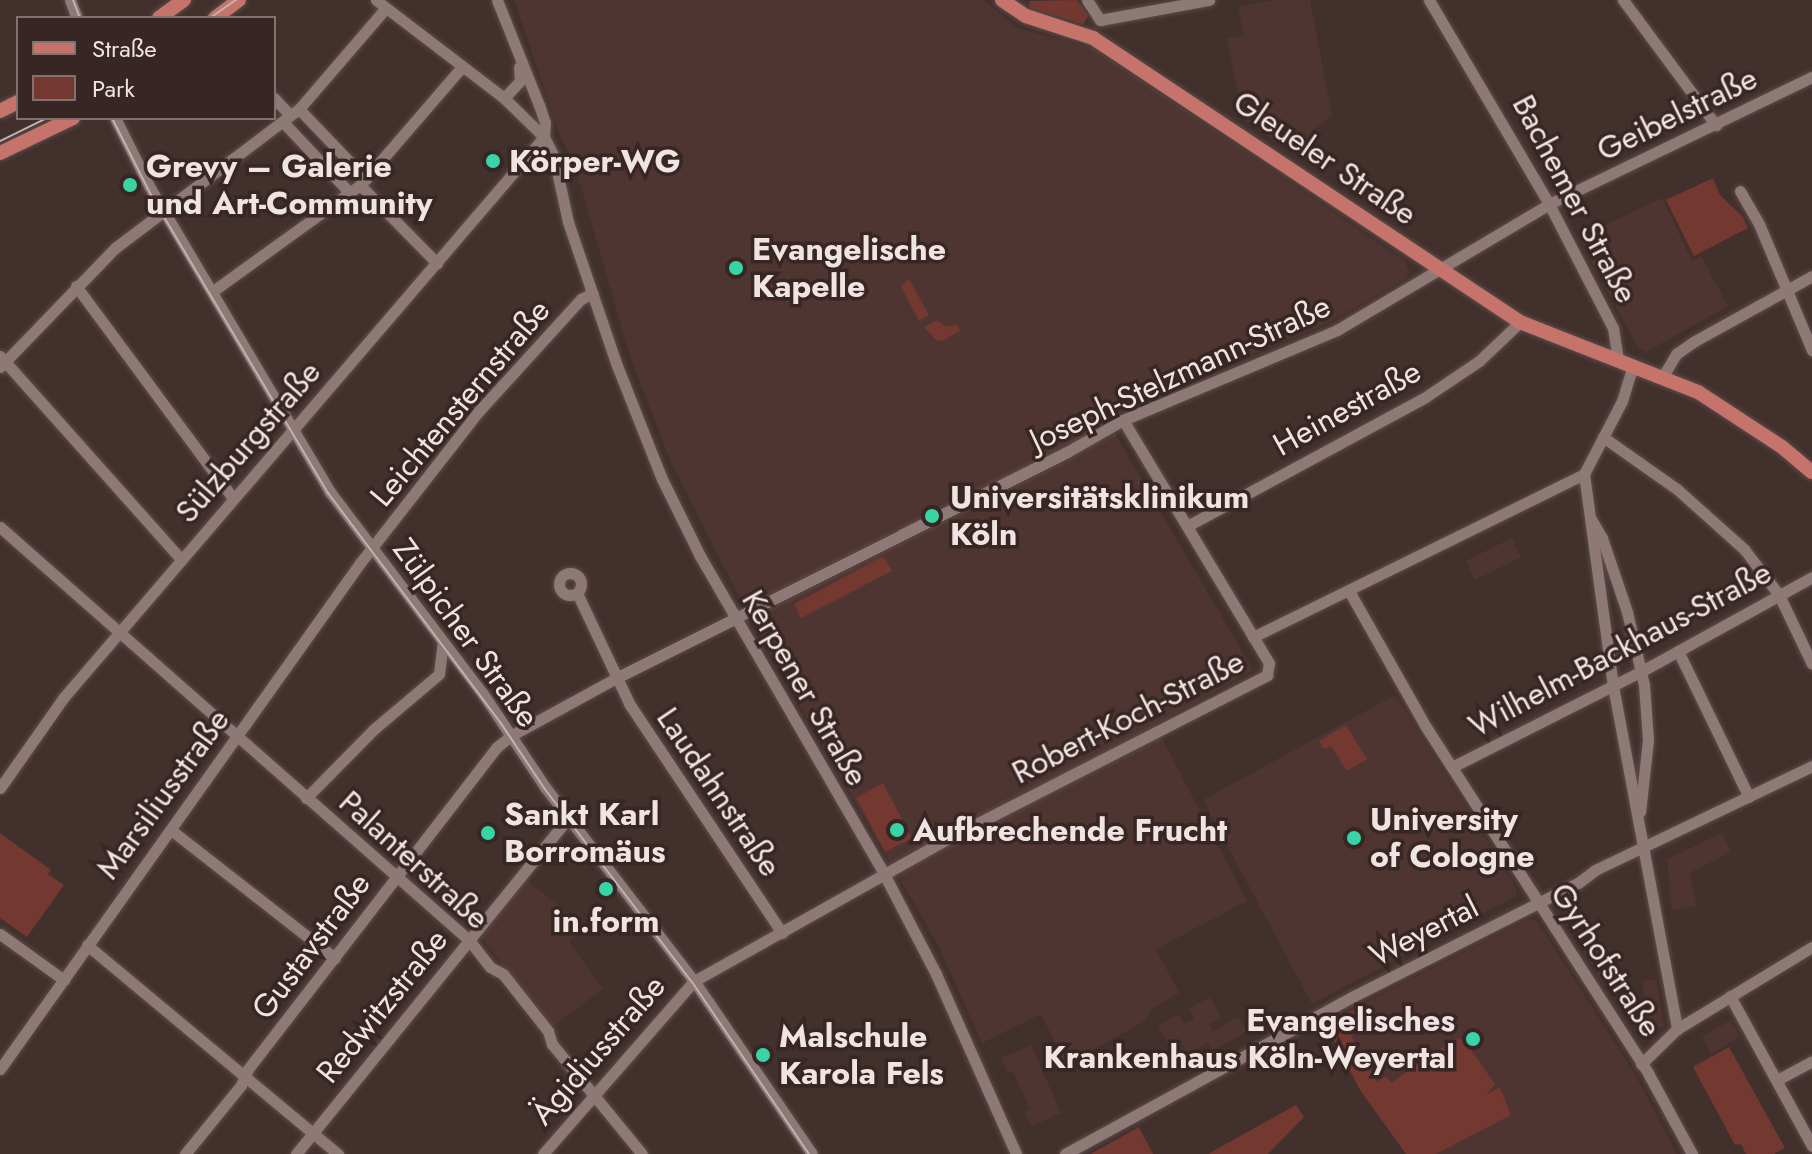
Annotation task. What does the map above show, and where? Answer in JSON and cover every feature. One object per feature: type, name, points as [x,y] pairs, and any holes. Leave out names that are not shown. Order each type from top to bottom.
[{"type":"main road","points":[[162,16],[184,0]]},
{"type":"main road","points":[[218,16],[239,0]]},
{"type":"main road","name":"Gleueler Straße","points":[[1006,1],[1026,16],[1093,38],[1520,322],[1618,360]]},
{"type":"main road","points":[[0,153],[69,120]]},
{"type":"main road","points":[[1618,360],[1663,376],[1743,419],[1812,472]]},
{"type":"street","name":"Kerpener Straße","points":[[497,0],[545,122],[544,137],[567,188],[576,237],[616,363],[662,479],[735,618],[884,874],[936,974],[1016,1154]]},
{"type":"street","points":[[1087,0],[1100,20]]},
{"type":"street","points":[[1100,20],[1209,0]]},
{"type":"street","name":"Bachemer Straße","points":[[1429,0],[1549,204],[1613,328],[1618,360]]},
{"type":"street","points":[[1623,0],[1716,125]]},
{"type":"street","points":[[181,559],[2,361],[115,248],[291,115],[381,4],[504,98],[544,137]]},
{"type":"street","points":[[1093,38],[1100,20]]},
{"type":"street","points":[[504,98],[520,81],[518,55]]},
{"type":"street","points":[[213,291],[363,182],[462,67]]},
{"type":"street","name":"Geibelstraße","points":[[1440,269],[1549,204],[1812,77]]},
{"type":"street","points":[[276,100],[363,182],[437,263]]},
{"type":"street","points":[[291,115],[350,193]]},
{"type":"street","name":"Zülpicher Straße","points":[[116,120],[163,212],[213,291],[330,492],[694,981],[812,1154]]},
{"type":"street","name":"Sülzburgstraße","points":[[0,788],[64,697],[544,137]]},
{"type":"street","points":[[1740,191],[1759,224],[1812,350]]},
{"type":"street","name":"Joseph-Stelzmann-Straße","points":[[512,735],[616,678],[1067,452],[1123,420],[1337,330],[1440,269]]},
{"type":"street","points":[[1663,376],[1667,363],[1684,348],[1812,276]]},
{"type":"street","points":[[76,286],[233,498]]},
{"type":"street","name":"Leichtensternstraße","points":[[372,550],[478,412],[581,299],[593,293]]},
{"type":"street","name":"Heinestraße","points":[[1189,525],[1424,398],[1479,361],[1520,322]]},
{"type":"street","points":[[1633,365],[1622,401],[1584,474],[1613,686],[1677,1029]]},
{"type":"street","points":[[1123,420],[1189,525],[1253,637]]},
{"type":"street","points":[[1603,437],[1678,490],[1764,572],[1779,595],[1812,664]]},
{"type":"street","name":"Robert-Koch-Straße","points":[[694,981],[884,874],[1267,675],[1269,663],[1253,637],[1584,474]]},
{"type":"street","points":[[1591,519],[1602,538],[1622,597],[1642,671],[1648,740],[1639,817]]},
{"type":"street","name":"Palanterstraße","points":[[2,534],[469,940],[530,1008],[548,1031],[552,1044],[642,1154]]},
{"type":"street","name":"Marsiliusstraße","points":[[0,1069],[372,550]]},
{"type":"street","name":"Wilhelm-Backhaus-Straße","points":[[1452,767],[1642,671],[1812,577]]},
{"type":"street","name":"Gyrhofstraße","points":[[1349,591],[1386,661],[1649,1075],[1692,1154]]},
{"type":"street","name":"Laudahnstraße","points":[[577,593],[630,705],[782,933]]},
{"type":"street","points":[[306,798],[374,729],[439,674],[443,642]]},
{"type":"street","points":[[1678,651],[1749,797]]},
{"type":"street","name":"Gustavstraße","points":[[185,1154],[241,1085],[244,1077],[497,747],[512,735]]},
{"type":"street","name":"Weyertal","points":[[1065,1154],[1352,997],[1644,847],[1812,766]]},
{"type":"street","name":"Redwitzstraße","points":[[296,1154],[569,817]]},
{"type":"street","points":[[171,830],[335,958]]},
{"type":"street","points":[[0,934],[64,980]]},
{"type":"street","points":[[87,945],[338,1154]]},
{"type":"street","points":[[1641,1064],[1677,1029],[1812,947]]},
{"type":"street","name":"Ägidiusstraße","points":[[543,1154],[694,981]]},
{"type":"street","points":[[1730,996],[1812,1146]]},
{"type":"street","points":[[1777,1080],[1812,1061]]},
{"type":"shaded area","name":"Universitätsklinikum Köln","points":[[514,0],[983,0],[1018,28],[1095,49],[1406,262],[1409,273],[1405,279],[1332,321],[1105,417],[1253,670],[1155,725],[1247,901],[1156,949],[1179,993],[1150,1010],[1145,1021],[1066,1065],[1041,1014],[982,1043],[938,945],[755,628],[670,460],[630,356],[574,163],[561,138]]},
{"type":"shaded area","points":[[1275,0],[1310,0],[1332,115],[1314,129],[1297,154],[1243,119],[1227,39],[1244,35],[1238,7]]},
{"type":"shaded area","points":[[1662,198],[1692,261],[1701,256],[1728,306],[1646,352],[1638,348],[1579,238]]},
{"type":"shaded area","points":[[1512,538],[1521,557],[1475,580],[1466,561]]},
{"type":"shaded area","name":"University of Cologne","points":[[1395,695],[1517,889],[1516,896],[1312,1004],[1203,800]]},
{"type":"shaded area","points":[[1722,833],[1731,852],[1689,873],[1697,906],[1672,911],[1667,859]]},
{"type":"shaded area","points":[[525,879],[583,925],[569,942],[603,989],[552,1027],[480,936]]},
{"type":"shaded area","name":"Evangelisches Krankenhaus Köln-Weyertal","points":[[1529,919],[1537,921],[1635,1074],[1677,1154],[1406,1154],[1360,1090],[1325,1023]]},
{"type":"shaded area","name":"University of Cologne","points":[[1598,941],[1621,977],[1605,987],[1583,951]]},
{"type":"shaded area","points":[[1656,979],[1664,1026],[1641,1037],[1632,1022],[1647,1013],[1642,981]]},
{"type":"shaded area","points":[[1210,997],[1221,1018],[1209,1024],[1213,1031],[1238,1017],[1247,1032],[1212,1051],[1208,1043],[1198,1048],[1201,1057],[1181,1068],[1173,1053],[1184,1047],[1181,1040],[1169,1046],[1158,1026],[1178,1014],[1184,1024],[1194,1019],[1189,1009]]},
{"type":"shaded area","points":[[1731,1020],[1740,1037],[1711,1054],[1702,1037]]},
{"type":"shaded area","points":[[1031,1045],[1061,1113],[1031,1126],[1025,1112],[1030,1109],[1013,1071],[1007,1072],[1001,1058]]},
{"type":"green space","points":[[1077,0],[1088,16],[1083,24],[1030,8],[1029,1]]},
{"type":"green space","points":[[1713,178],[1720,195],[1743,217],[1748,228],[1694,256],[1666,200]]},
{"type":"green space","points":[[909,279],[929,315],[919,321],[901,286]]},
{"type":"green space","points":[[937,320],[946,327],[957,324],[960,331],[942,341],[936,340],[924,327]]},
{"type":"green space","points":[[883,556],[892,571],[801,618],[794,604]]},
{"type":"green space","points":[[1346,725],[1367,759],[1347,771],[1331,746],[1324,749],[1319,741]]},
{"type":"green space","points":[[883,783],[912,838],[885,852],[856,798]]},
{"type":"green space","points":[[0,833],[51,870],[48,874],[64,885],[27,937],[0,918]]},
{"type":"green space","points":[[1352,1010],[1367,1022],[1349,1032],[1377,1082],[1386,1076],[1391,1083],[1456,1038],[1464,1040],[1495,1084],[1486,1095],[1500,1087],[1511,1115],[1436,1154],[1406,1154],[1360,1090],[1325,1023]]},
{"type":"green space","points":[[1729,1047],[1785,1148],[1774,1154],[1746,1154],[1741,1144],[1735,1145],[1693,1067]]},
{"type":"green space","points":[[1296,1105],[1304,1117],[1268,1154],[1208,1154]]},
{"type":"green space","points":[[1139,1127],[1153,1154],[1090,1154]]},
{"type":"tram line","points":[[73,0],[79,16]]},
{"type":"tram line","points":[[213,16],[236,0]]},
{"type":"tram line","points":[[0,141],[43,120]]},
{"type":"tram line","points":[[113,120],[151,195],[328,493],[500,722],[544,788],[692,982],[809,1154]]},
{"type":"place","name":"Körper-WG","points":[[493,161]]},
{"type":"place","name":"Grevy – Galerie und Art-Community","points":[[130,185]]},
{"type":"place","name":"Evangelische Kapelle","points":[[736,268]]},
{"type":"place","name":"Universitätsklinikum Köln","points":[[932,516]]},
{"type":"place","name":"Aufbrechende Frucht","points":[[897,830]]},
{"type":"place","name":"Sankt Karl Borromäus","points":[[488,833]]},
{"type":"place","name":"University of Cologne","points":[[1354,838]]},
{"type":"place","name":"in.form","points":[[606,889]]},
{"type":"place","name":"Evangelisches Krankenhaus Köln-Weyertal","points":[[1473,1039]]},
{"type":"place","name":"Malschule Karola Fels","points":[[763,1055]]}]
